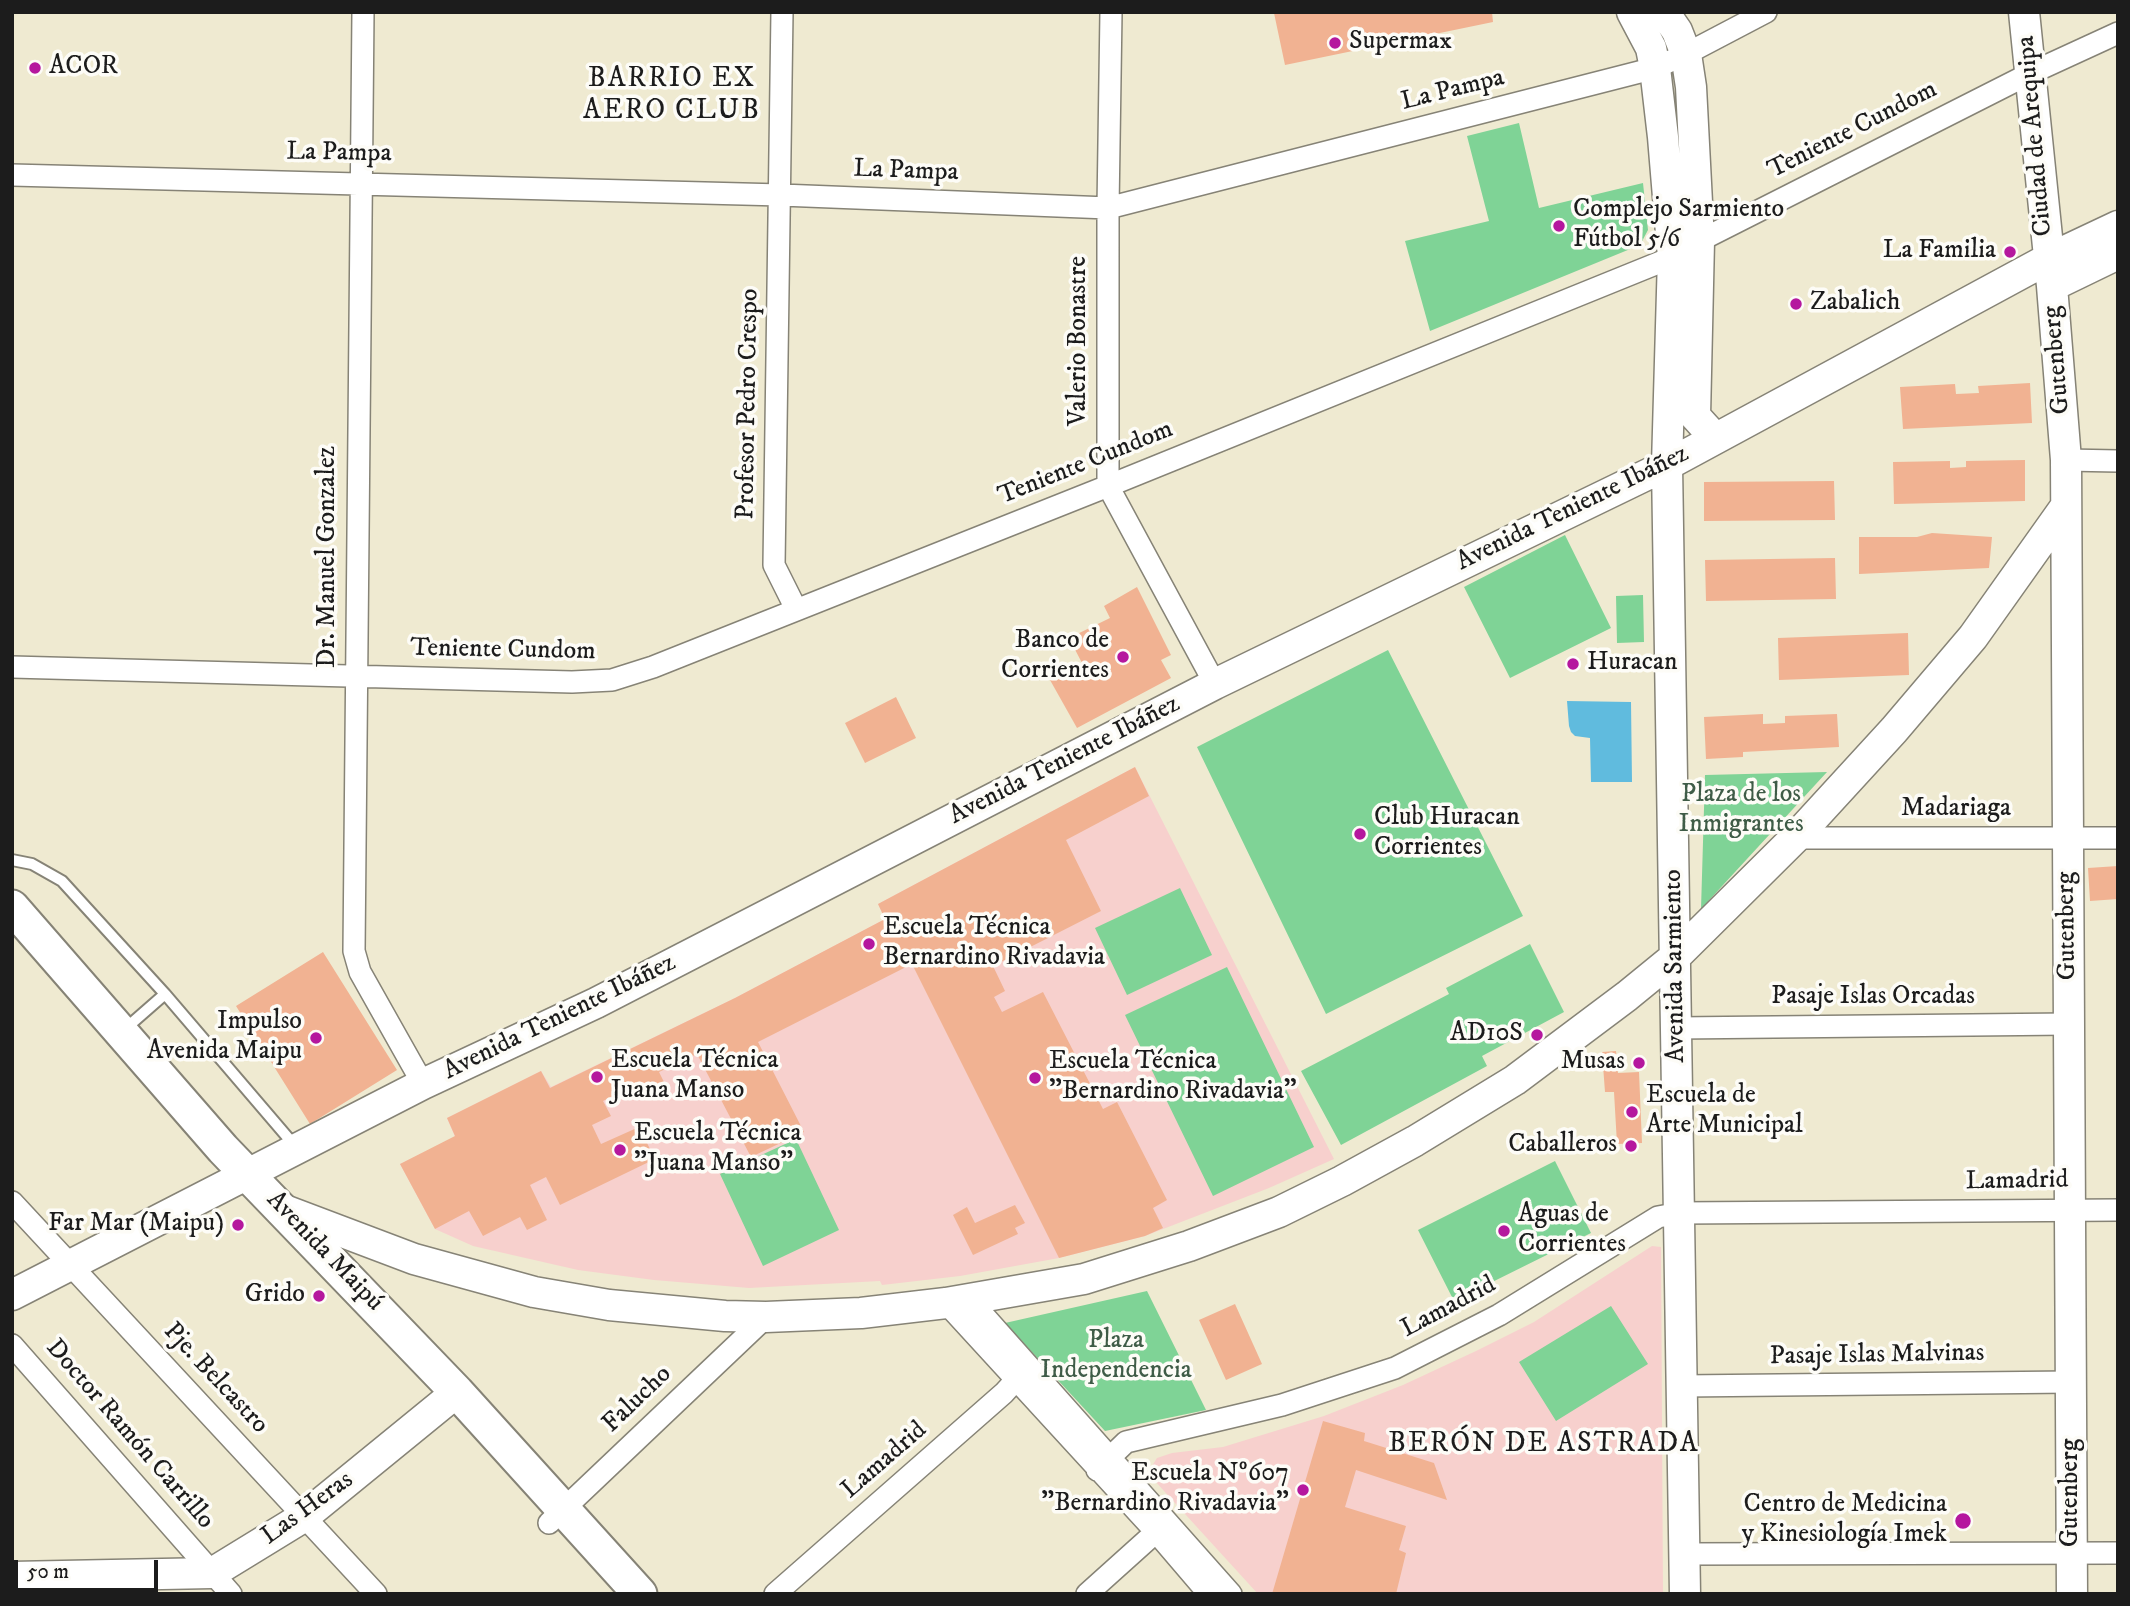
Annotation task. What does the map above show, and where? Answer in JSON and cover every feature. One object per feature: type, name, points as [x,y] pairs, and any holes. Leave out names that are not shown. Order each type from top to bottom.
[{"type":"main road","name":"Avenida Sarmiento","points":[[1632,12],[1651,48],[1655,68],[1672,257],[1667,465],[1685,1594]]},
{"type":"main road","points":[[1664,12],[1686,54],[1690,87],[1699,241],[1695,416],[1715,438]]},
{"type":"main road","name":"Ciudad de Arequipa","points":[[2024,12],[2050,272]]},
{"type":"main road","name":"Avenida Teniente Ibáñez","points":[[12,1295],[423,1084],[596,1003],[1215,684],[1667,465],[1715,438],[2050,272],[2118,226]]},
{"type":"main road","name":"Avenida Teniente Ibáñez","points":[[2050,272],[2118,254]]},
{"type":"main road","name":"Gutenberg","points":[[2050,272],[2066,460],[2072,1594]]},
{"type":"main road","points":[[283,1210],[414,1259],[534,1292],[608,1305],[725,1316],[766,1317],[862,1313],[958,1302],[1084,1279],[1176,1250],[1279,1212],[1415,1141],[1515,1080],[1676,956],[1795,838],[1894,730],[1973,638],[2066,506]]},
{"type":"main road","name":"Avenida Maipú","points":[[12,907],[121,1032],[240,1177],[283,1210],[556,1517],[640,1594]]},
{"type":"main road","name":"Avenida Maipú","points":[[12,930],[449,1399]]},
{"type":"main road","name":"Las Heras","points":[[222,1583],[449,1399]]},
{"type":"main road","name":"Avenida Maipú","points":[[556,1517],[613,1594]]},
{"type":"main road","points":[[12,1577],[222,1583]]},
{"type":"street","name":"Dr. Manuel Gonzalez","points":[[363,12],[354,951],[360,972],[423,1084]]},
{"type":"street","name":"Profesor Pedro Crespo","points":[[782,12],[774,565],[796,608]]},
{"type":"street","name":"Valerio Bonastre","points":[[1111,12],[1108,486],[1215,684]]},
{"type":"street","name":"La Pampa","points":[[12,175],[361,182],[1108,208],[1655,68],[1766,12]]},
{"type":"street","name":"Teniente Cundom","points":[[12,667],[572,682],[612,680],[653,667],[1108,486],[1672,257],[2031,73],[2118,33]]},
{"type":"street","points":[[2066,460],[2118,461]]},
{"type":"street","name":"Madariaga","points":[[1795,838],[2118,838]]},
{"type":"street","name":"Pasaje Islas Orcadas","points":[[1677,1028],[2069,1024]]},
{"type":"street","name":"Pje. Belcastro","points":[[12,1202],[376,1594]]},
{"type":"street","name":"Lamadrid","points":[[1104,1464],[1126,1441],[1282,1405],[1395,1368],[1499,1315],[1658,1217],[1681,1213],[2118,1210]]},
{"type":"street","points":[[958,1302],[1162,1527],[1231,1594]]},
{"type":"street","name":"Falucho","points":[[556,1517],[766,1317]]},
{"type":"street","name":"Doctor Ramón Carrillo","points":[[12,1345],[222,1583]]},
{"type":"street","name":"Lamadrid","points":[[775,1594],[1004,1393],[1022,1373]]},
{"type":"street","name":"Pasaje Islas Malvinas","points":[[1682,1386],[2071,1382]]},
{"type":"street","points":[[1087,1594],[1162,1527]]},
{"type":"street","points":[[1162,1527],[1209,1594]]},
{"type":"street","points":[[1684,1554],[2118,1553]]},
{"type":"lane","points":[[12,860],[32,864],[62,881],[165,994],[296,1148]]},
{"type":"lane","points":[[121,1032],[165,994]]},
{"type":"shaded area","name":"Escuela Técnica \"Bernardino Rivadavia\"","points":[[1135,767],[1334,1159],[1269,1188],[1145,1236],[1059,1258],[960,1276],[882,1285],[880,1281],[749,1288],[654,1280],[578,1270],[473,1246],[435,1229],[400,1164],[455,1137],[447,1118],[541,1071],[551,1087],[735,998],[885,919],[878,904]]},
{"type":"shaded area","points":[[1652,1246],[1661,1247],[1663,1594],[1258,1594],[1154,1480],[1150,1469],[1157,1458],[1172,1453],[1223,1447],[1324,1416],[1403,1385],[1476,1351],[1534,1322]]},
{"type":"green space","name":"Complejo Sarmiento Fútbol 5/6","points":[[1519,123],[1539,208],[1643,183],[1648,230],[1640,245],[1430,331],[1405,241],[1489,221],[1467,136]]},
{"type":"green space","points":[[1565,535],[1611,628],[1510,678],[1464,587]]},
{"type":"green space","points":[[1643,595],[1644,642],[1617,643],[1616,596]]},
{"type":"green space","name":"Club Huracan Corrientes","points":[[1388,650],[1523,916],[1326,1014],[1197,747]]},
{"type":"green space","name":"Plaza de los Inmigrantes","points":[[1827,772],[1701,909],[1705,775]]},
{"type":"green space","points":[[1180,888],[1212,955],[1127,995],[1095,928]]},
{"type":"green space","points":[[1530,944],[1564,1012],[1482,1056],[1487,1066],[1341,1145],[1301,1071],[1449,994],[1446,988]]},
{"type":"green space","points":[[1227,967],[1314,1147],[1213,1196],[1125,1015]]},
{"type":"green space","points":[[796,1139],[839,1230],[763,1266],[720,1174]]},
{"type":"green space","name":"Aguas de Corrientes","points":[[1555,1161],[1591,1233],[1454,1301],[1418,1230]]},
{"type":"green space","name":"Plaza Independencia","points":[[1147,1291],[1206,1410],[1105,1431],[1005,1323]]},
{"type":"green space","points":[[1611,1306],[1648,1364],[1556,1421],[1519,1362]]},
{"type":"water","points":[[1567,701],[1631,702],[1632,782],[1591,782],[1590,738],[1575,736],[1571,732]]},
{"type":"building","name":"Supermax","points":[[1492,12],[1493,22],[1285,65],[1274,13]]},
{"type":"building","points":[[2030,383],[2032,423],[1903,429],[1900,387],[1955,384],[1956,394],[1979,393],[1978,386]]},
{"type":"building","points":[[2025,460],[2025,501],[1894,504],[1893,462],[1950,461],[1950,468],[1966,467],[1966,461]]},
{"type":"building","points":[[1834,481],[1835,520],[1704,521],[1704,482]]},
{"type":"building","points":[[1932,533],[1992,537],[1989,568],[1859,574],[1859,537],[1917,537]]},
{"type":"building","points":[[1835,558],[1836,599],[1706,601],[1705,560]]},
{"type":"building","name":"Banco de Corrientes","points":[[1137,587],[1171,655],[1161,660],[1171,678],[1077,728],[1050,680],[1082,663],[1069,638],[1110,618],[1104,606]]},
{"type":"building","points":[[1908,633],[1909,675],[1779,680],[1778,638]]},
{"type":"building","points":[[896,697],[916,738],[865,763],[845,723]]},
{"type":"building","points":[[1763,714],[1763,724],[1785,723],[1785,716],[1837,714],[1839,747],[1743,752],[1743,757],[1706,759],[1704,717]]},
{"type":"building","name":"Escuela Técnica \"Bernardino Rivadavia\"","points":[[1135,767],[1149,796],[1066,840],[1101,911],[993,966],[1005,991],[994,997],[1002,1012],[1043,992],[1103,1109],[1117,1102],[1167,1200],[1153,1208],[1163,1228],[1145,1236],[1059,1258],[912,964],[758,1042],[804,1132],[751,1157],[697,1054],[659,1072],[667,1088],[647,1098],[639,1083],[603,1101],[611,1116],[592,1125],[601,1144],[639,1127],[655,1159],[560,1205],[546,1177],[530,1185],[547,1220],[527,1230],[520,1217],[483,1236],[469,1211],[435,1229],[400,1164],[455,1136],[447,1118],[541,1071],[550,1088],[735,998],[885,919],[878,904]]},
{"type":"building","points":[[2118,866],[2118,899],[2090,901],[2088,868]]},
{"type":"building","name":"Impulso Avenida Maipu","points":[[323,952],[397,1070],[310,1124],[236,1006]]},
{"type":"building","name":"Escuela de Arte Municipal","points":[[1616,1051],[1618,1073],[1639,1072],[1642,1143],[1617,1144],[1614,1092],[1605,1092],[1602,1052]]},
{"type":"building","points":[[1015,1205],[1025,1223],[1015,1228],[1018,1234],[973,1255],[953,1215],[967,1207],[975,1223]]},
{"type":"building","points":[[1235,1304],[1262,1364],[1226,1380],[1199,1320]]},
{"type":"building","name":"Escuela Nº607 \"Bernardino Rivadavia\"","points":[[1323,1421],[1365,1433],[1364,1441],[1434,1463],[1447,1500],[1356,1470],[1345,1507],[1406,1526],[1399,1550],[1406,1553],[1396,1594],[1272,1594]]},
{"type":"place","name":"Supermax","points":[[1335,43]]},
{"type":"place","name":"ACOR","points":[[35,68]]},
{"type":"place","name":"Complejo Sarmiento Fútbol 5/6","points":[[1559,226]]},
{"type":"place","name":"La Familia","points":[[2010,252]]},
{"type":"place","name":"Zabalich","points":[[1796,304]]},
{"type":"place","name":"Banco de Corrientes","points":[[1123,657]]},
{"type":"place","name":"Huracan","points":[[1573,664]]},
{"type":"place","name":"Club Huracan Corrientes","points":[[1360,834]]},
{"type":"place","name":"Escuela Técnica Bernardino Rivadavia","points":[[869,944]]},
{"type":"place","name":"AD10S","points":[[1537,1035]]},
{"type":"place","name":"Impulso Avenida Maipu","points":[[316,1038]]},
{"type":"place","name":"Musas","points":[[1639,1063]]},
{"type":"place","name":"Escuela Técnica Juana Manso","points":[[597,1077]]},
{"type":"place","name":"Escuela Técnica \"Bernardino Rivadavia\"","points":[[1035,1078]]},
{"type":"place","name":"Escuela de Arte Municipal","points":[[1632,1112]]},
{"type":"place","name":"Caballeros","points":[[1631,1146]]},
{"type":"place","name":"Escuela Técnica \"Juana Manso\"","points":[[620,1150]]},
{"type":"place","name":"Far Mar (Maipu)","points":[[238,1225]]},
{"type":"place","name":"Aguas de Corrientes","points":[[1504,1231]]},
{"type":"place","name":"Grido","points":[[319,1296]]},
{"type":"place","name":"Escuela Nº607 \"Bernardino Rivadavia\"","points":[[1303,1490]]},
{"type":"place","name":"Centro de Medicina y Kinesiología Imek","points":[[1963,1521]]},
{"type":"district","name":"BARRIO EX AERO CLUB","points":[[672,96]]},
{"type":"district","name":"BERÓN DE ASTRADA","points":[[1544,1445]]}]
